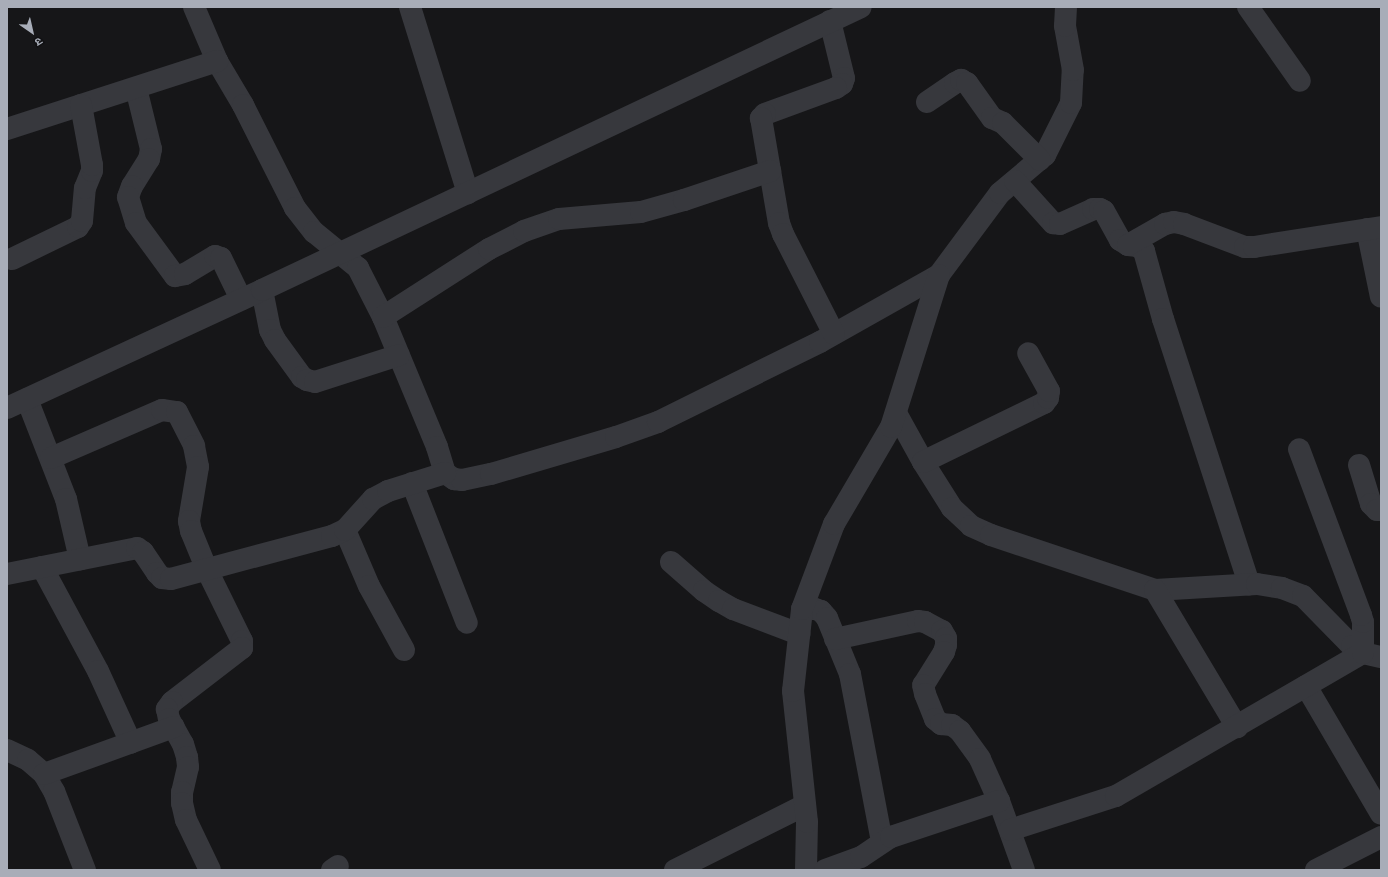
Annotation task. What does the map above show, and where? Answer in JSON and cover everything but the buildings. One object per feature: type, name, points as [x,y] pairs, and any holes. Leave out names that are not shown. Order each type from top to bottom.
[{"type":"street","points":[[410,7],[468,193]]},
{"type":"street","points":[[7,408],[262,290],[860,7]]},
{"type":"street","points":[[806,870],[807,822],[793,691],[802,609],[834,524],[891,427],[940,275],[1000,193],[1045,155],[1071,103],[1073,70],[1065,26],[1066,7]]},
{"type":"street","points":[[1248,7],[1300,81]]},
{"type":"street","points":[[196,8],[217,61],[244,105],[295,208],[314,232],[358,268],[383,317],[437,447],[445,473],[454,479],[462,480],[484,475],[616,437],[658,422],[834,334],[940,275]]},
{"type":"street","points":[[830,21],[844,78],[842,84],[836,88],[765,114],[761,118],[783,234],[834,334]]},
{"type":"street","points":[[7,129],[217,61]]},
{"type":"street","points":[[927,102],[961,80],[967,83],[992,118],[1003,123],[1040,160]]},
{"type":"street","points":[[136,88],[151,149],[149,159],[132,186],[128,197],[136,223],[175,276],[185,274],[215,256],[221,258],[241,299]]},
{"type":"street","points":[[12,259],[78,227],[82,221],[85,188],[92,171],[92,165],[81,105]]},
{"type":"street","points":[[383,317],[489,249],[524,231],[559,219],[641,212],[684,200],[770,170]]},
{"type":"street","points":[[1015,180],[1052,223],[1060,224],[1093,209],[1100,209],[1104,211],[1120,240],[1128,245],[1138,246],[1144,251],[1163,319],[1249,584]]},
{"type":"street","points":[[1128,245],[1165,224],[1174,222],[1184,224],[1245,247],[1254,247],[1374,228],[1381,296]]},
{"type":"street","points":[[262,290],[270,330],[275,340],[302,377],[308,380],[315,382],[399,355]]},
{"type":"street","points":[[923,462],[1044,404],[1048,398],[1049,391],[1028,353]]},
{"type":"street","points":[[27,399],[66,499],[80,560]]},
{"type":"street","points":[[51,458],[162,410],[177,412],[197,456],[198,467],[189,521],[191,531],[207,570],[242,640],[242,648],[172,702],[167,709],[183,744],[187,757],[188,767],[182,792],[182,803],[186,820],[210,870]]},
{"type":"street","points":[[896,413],[923,462],[952,508],[970,526],[1155,590],[1249,584],[1282,588],[1303,596],[1352,646],[1372,655]]},
{"type":"street","points":[[1298,449],[1361,615],[1372,655]]},
{"type":"street","points":[[1359,465],[1372,504],[1377,510],[1381,510]]},
{"type":"street","points":[[7,574],[137,548],[143,552],[156,573],[162,578],[171,579],[332,536],[345,530],[373,498],[388,491],[445,473]]},
{"type":"street","points":[[412,483],[467,623]]},
{"type":"street","points":[[345,530],[369,586],[404,650]]},
{"type":"street","points":[[671,562],[704,592],[733,609],[799,634]]},
{"type":"street","points":[[42,567],[98,671],[130,743]]},
{"type":"street","points":[[1155,590],[1237,727]]},
{"type":"street","points":[[802,609],[815,609],[821,611],[827,618],[850,674],[882,842]]},
{"type":"street","points":[[836,639],[918,621],[925,622],[942,631],[946,638],[946,645],[944,652],[923,685],[925,694],[935,719],[942,724],[952,726],[960,730],[976,753],[999,801],[1024,870]]},
{"type":"street","points":[[1010,830],[1116,796],[1306,686],[1372,655]]},
{"type":"street","points":[[1306,686],[1381,814]]},
{"type":"street","points":[[44,774],[174,727]]},
{"type":"street","points":[[7,750],[28,760],[44,774],[54,791],[85,870]]},
{"type":"street","points":[[825,870],[861,857],[891,837],[999,801]]},
{"type":"street","points":[[675,870],[805,805]]},
{"type":"street","points":[[1316,870],[1381,837]]}]
